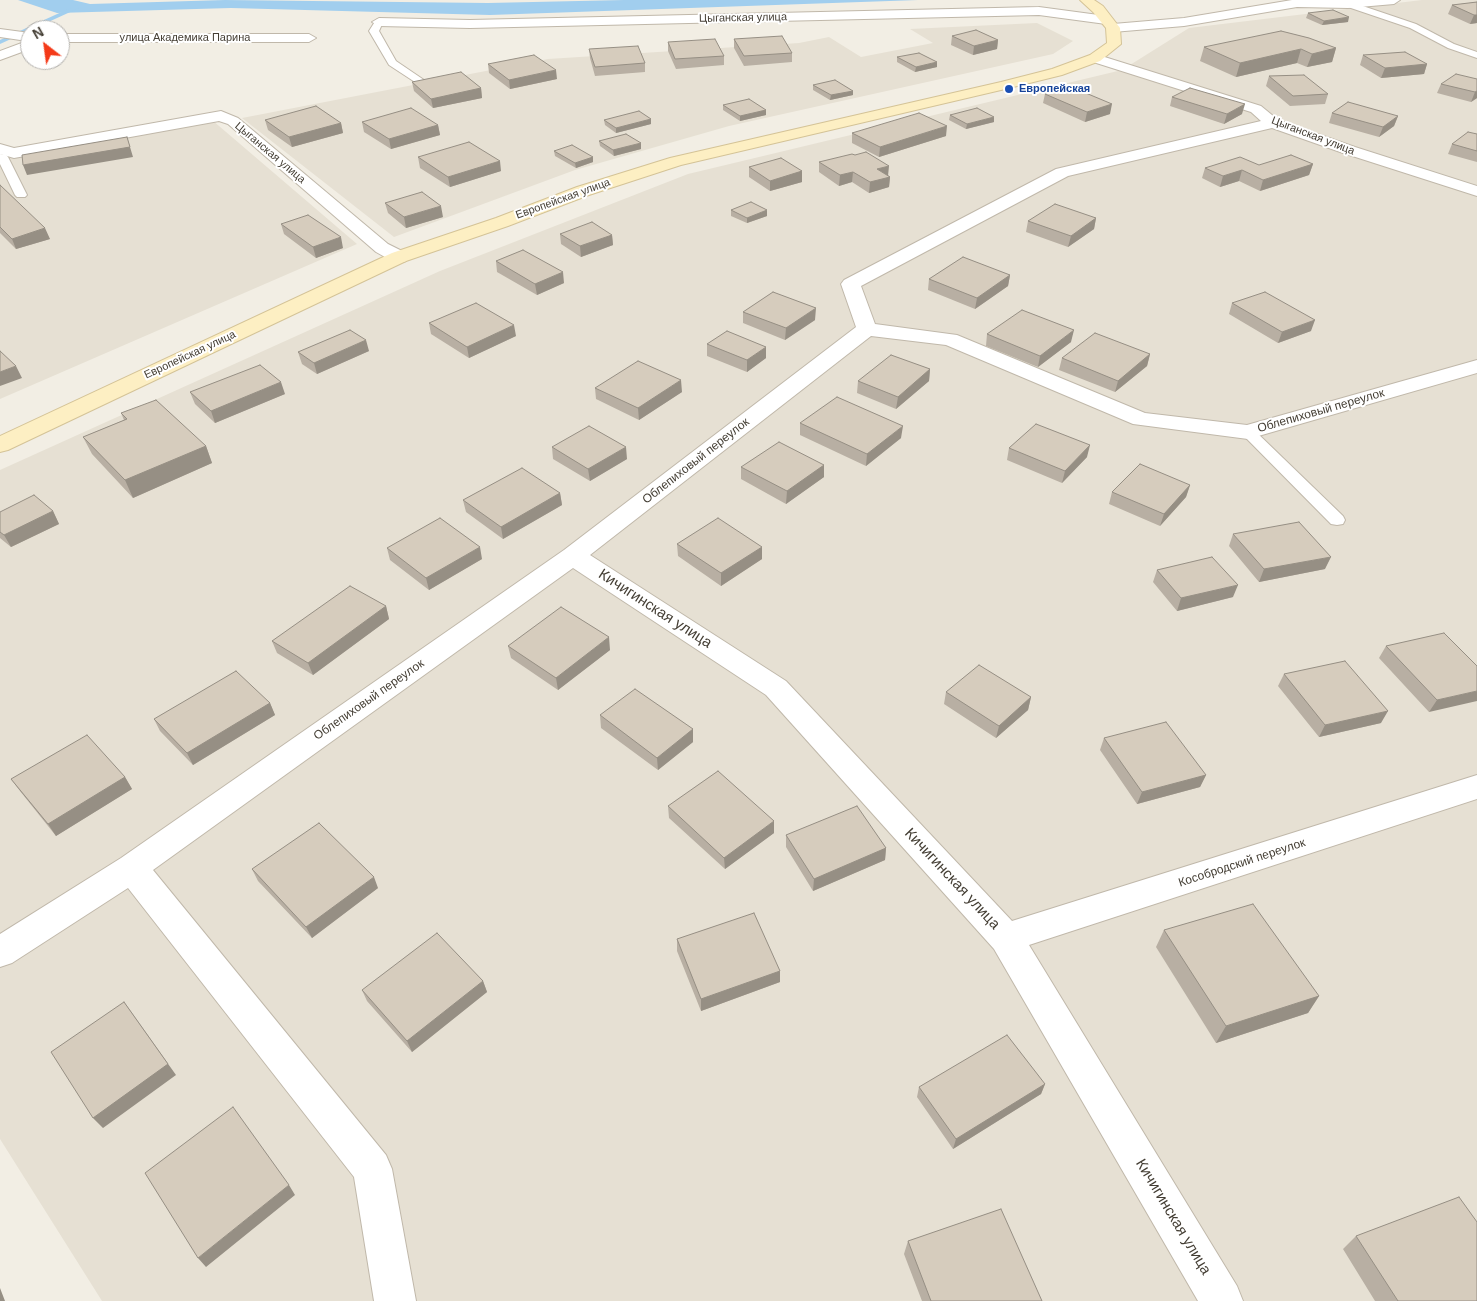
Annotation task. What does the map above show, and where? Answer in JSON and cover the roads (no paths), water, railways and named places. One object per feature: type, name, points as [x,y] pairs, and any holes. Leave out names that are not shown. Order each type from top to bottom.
[{"type":"street","name":"Цыганская улица","points":[[379,22],[470,24],[1039,11],[1101,14],[1184,22],[1297,2],[1348,4],[1394,0]]},
{"type":"street","name":"Европейская улица","points":[[0,445],[399,257],[583,191],[676,161],[1001,86],[1057,72],[1095,58],[1114,44],[1101,14]]},
{"type":"street","points":[[0,34],[20,36]]},
{"type":"street","name":"улица Академика Парина","points":[[70,38],[309,38]]},
{"type":"street","points":[[0,56],[20,48]]},
{"type":"street","name":"Цыганская улица","points":[[1095,58],[1256,109],[1273,123],[1349,150],[1477,191]]},
{"type":"street","name":"Цыганская улица","points":[[4,154],[221,116],[233,121],[382,248],[399,257]]},
{"type":"street","points":[[867,329],[851,284],[1062,172],[1273,123]]},
{"type":"street","name":"Облепиховый переулок","points":[[0,952],[132,868],[574,556],[867,329],[950,339],[1142,419],[1248,432],[1477,366]]},
{"type":"street","name":"Кичигинская улица","points":[[574,556],[776,688],[1006,938],[1222,1301]]},
{"type":"street","name":"Кособродский переулок","points":[[1006,938],[1477,787]]},
{"type":"street","points":[[132,868],[372,1169],[395,1301]]},
{"type":"lane","points":[[1348,4],[1413,26],[1452,46],[1477,55]]},
{"type":"lane","points":[[379,22],[374,31],[392,63],[421,82]]},
{"type":"lane","points":[[4,154],[21,195]]},
{"type":"lane","points":[[0,179],[12,176]]},
{"type":"lane","points":[[1248,432],[1337,520]]},
{"type":"water","points":[[18,0],[73,0],[90,4],[225,0],[488,3],[624,0],[918,0],[490,15],[231,8],[57,13]]},
{"type":"waterway","points":[[0,42],[77,7]]},
{"type":"place","name":"Европейская","points":[[1009,89]]}]
